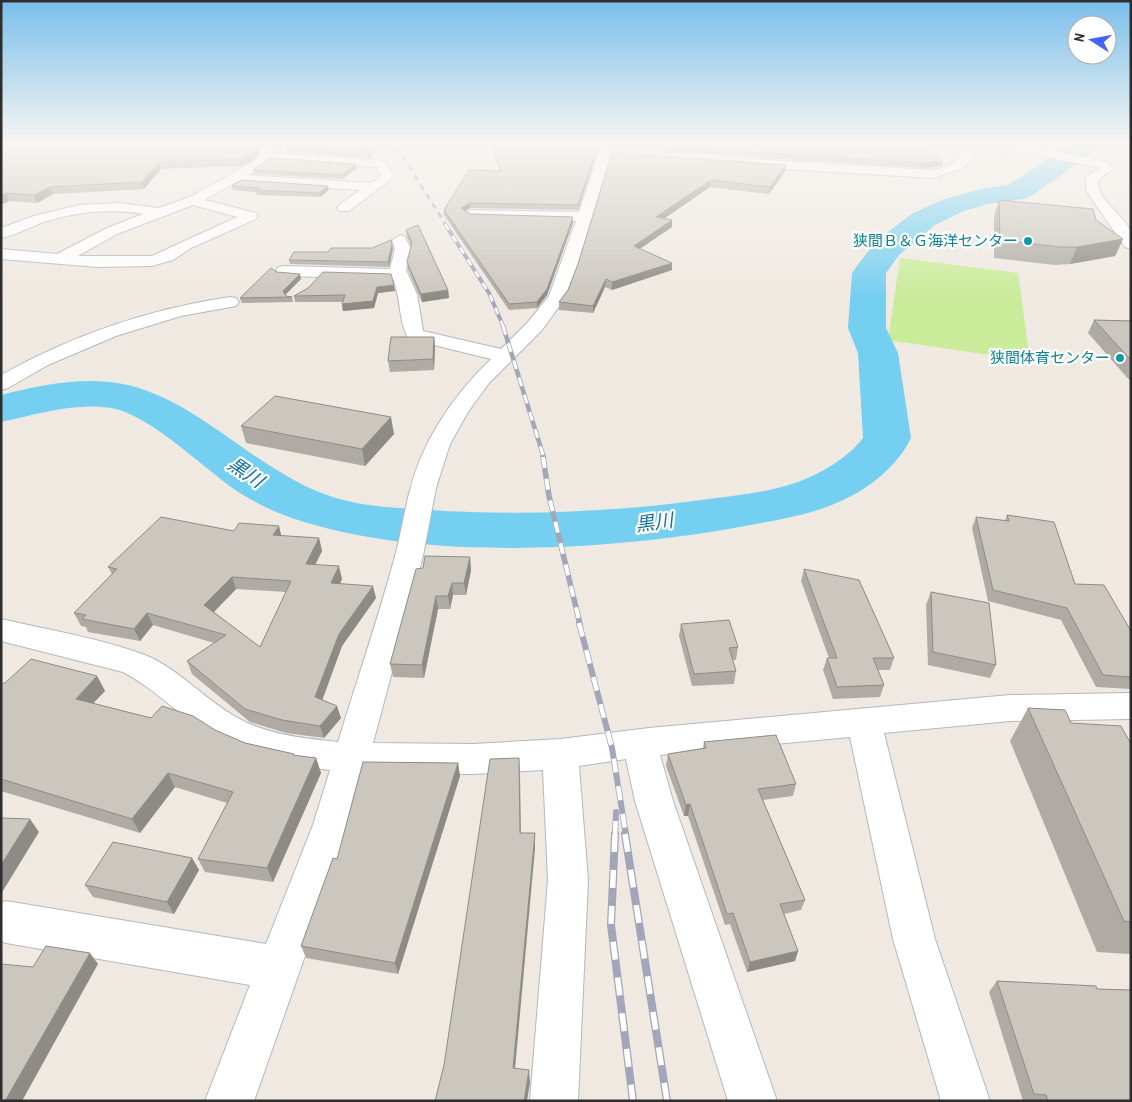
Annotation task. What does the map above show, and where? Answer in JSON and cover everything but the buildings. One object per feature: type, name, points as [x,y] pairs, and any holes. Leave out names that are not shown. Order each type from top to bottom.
[{"type":"street","points":[[59,259],[105,234],[192,201],[204,194]]},
{"type":"street","points":[[344,208],[362,194]]},
{"type":"street","points":[[229,1101],[321,857],[352,758],[409,556],[423,488],[438,444],[458,410],[482,379],[535,326],[557,297],[568,271],[593,194]]},
{"type":"street","points":[[1096,194],[1131,244]]},
{"type":"street","points":[[1,254],[97,262],[152,261],[167,257],[185,245],[252,216],[192,201]]},
{"type":"street","points":[[1,234],[21,225],[83,207],[128,207],[160,213]]},
{"type":"street","points":[[470,214],[585,217]]},
{"type":"street","points":[[400,240],[402,248],[400,274],[408,294],[413,330],[416,335],[506,356]]},
{"type":"street","points":[[284,271],[400,274]]},
{"type":"street","points":[[300,291],[320,271]]},
{"type":"street","points":[[1,384],[56,355],[146,318],[181,309],[230,302]]},
{"type":"street","points":[[1,630],[107,655],[144,669],[229,730],[264,744],[304,753],[352,758],[474,759],[560,754],[640,744],[1010,708],[1122,711]]},
{"type":"street","points":[[22,667],[50,641]]},
{"type":"street","points":[[864,722],[914,939],[966,1101]]},
{"type":"street","points":[[640,744],[654,801],[753,1101]]},
{"type":"street","points":[[554,1101],[568,880],[560,754]]},
{"type":"street","points":[[6,922],[279,968]]},
{"type":"green space","points":[[900,258],[1018,273],[1030,361],[888,340]]},
{"type":"waterway","name":"黒川","points":[[1,409],[35,400],[73,395],[111,395],[129,399],[145,405],[167,418],[272,491],[295,502],[319,510],[365,521],[498,530],[587,528],[676,520],[788,501],[814,494],[837,483],[873,457],[887,438],[878,353],[867,328],[869,273],[887,248],[924,219],[954,205],[985,196],[1000,194]]},
{"type":"railway","points":[[427,194],[446,225]]},
{"type":"railway","points":[[445,224],[489,293],[504,328]]},
{"type":"railway","points":[[503,326],[544,458]]},
{"type":"railway","points":[[543,457],[549,496],[580,624]]},
{"type":"railway","points":[[579,623],[612,748],[626,835]]},
{"type":"railway","points":[[615,835],[616,812]]},
{"type":"railway","points":[[615,834],[611,925],[633,1101]]},
{"type":"railway","points":[[625,834],[667,1101]]},
{"type":"place","name":"狭間Ｂ＆Ｇ海洋センター","points":[[1028,241]]},
{"type":"place","name":"狭間体育センター","points":[[1120,358]]}]
